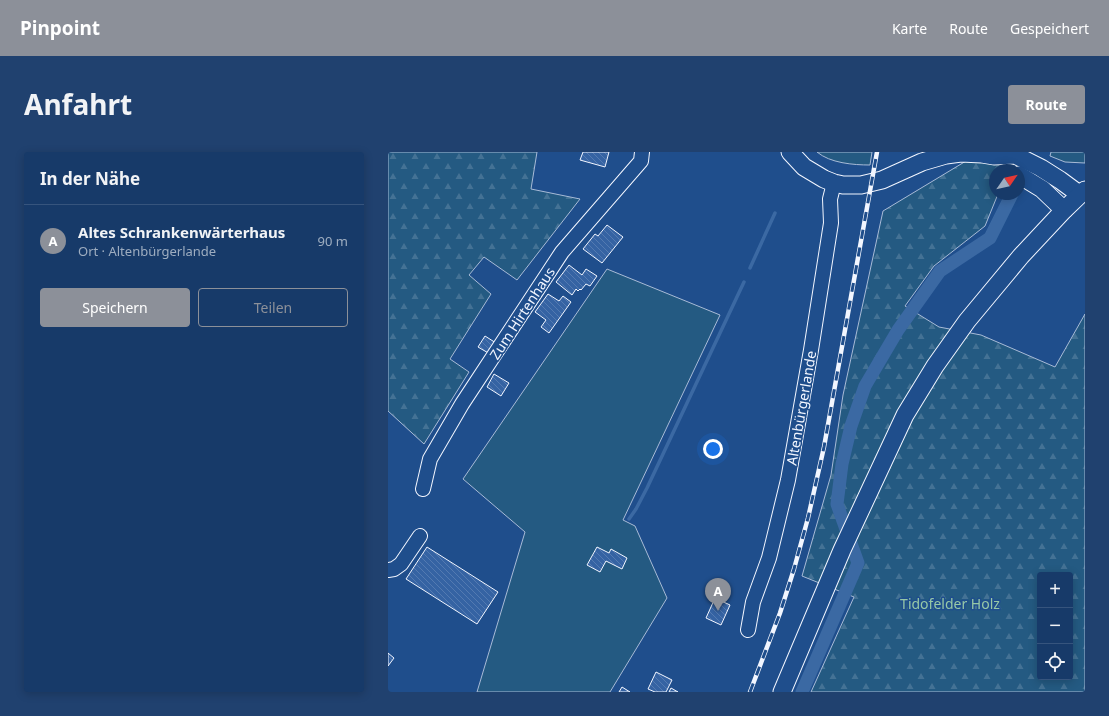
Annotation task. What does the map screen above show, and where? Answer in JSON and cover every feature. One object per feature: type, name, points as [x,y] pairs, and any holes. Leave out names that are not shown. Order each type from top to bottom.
[{"type":"main road","points":[[782,692],[842,550],[905,415],[935,366],[967,321],[1007,272],[1082,192],[1041,168],[1011,163],[994,154],[961,153],[946,155],[922,162],[896,175],[871,184],[843,185],[824,179],[804,166],[790,152]]},
{"type":"main road","points":[[1026,179],[1042,189],[1064,210]]},
{"type":"street","name":"Zum Hirtenhaus","points":[[423,489],[430,459],[462,404],[562,252],[641,161],[642,152]]},
{"type":"street","name":"Altenbürgerlande","points":[[748,630],[753,602],[769,558],[788,480],[811,350],[831,223],[830,199],[834,183]]},
{"type":"street","points":[[388,570],[394,569],[401,564],[420,536]]},
{"type":"green space","points":[[388,152],[537,152],[531,189],[580,199],[517,280],[484,257],[469,275],[491,294],[450,359],[469,372],[424,444],[388,411]]},
{"type":"green space","points":[[817,152],[872,152],[870,165],[856,165],[828,159]]},
{"type":"green space","name":"Tidofelder Holz","points":[[981,152],[1021,152],[1014,164],[989,164],[989,200],[996,200],[985,226],[934,266],[905,306],[939,327],[981,335],[1055,367],[1085,314],[1085,692],[811,692],[854,597],[802,576],[831,475],[843,395],[883,211]]},
{"type":"green space","points":[[1051,152],[1085,152],[1085,163],[1065,162],[1050,156]]},
{"type":"green space","points":[[607,269],[720,315],[623,520],[635,526],[667,598],[610,692],[477,692],[525,532],[463,479]]},
{"type":"building","points":[[583,152],[609,152],[605,167],[580,160]]},
{"type":"building","points":[[607,225],[623,237],[602,263],[583,249],[595,234],[598,236]]},
{"type":"building","points":[[569,265],[582,275],[586,269],[597,276],[590,286],[586,284],[581,290],[580,289],[578,291],[576,289],[572,295],[556,282]]},
{"type":"building","points":[[548,294],[559,301],[563,296],[571,302],[549,333],[541,327],[546,320],[535,312]]},
{"type":"building","points":[[485,336],[496,343],[490,354],[478,347]]},
{"type":"building","points":[[494,374],[509,383],[501,396],[487,387]]},
{"type":"building","points":[[427,547],[498,592],[477,624],[406,579]]},
{"type":"building","points":[[597,547],[609,553],[611,549],[627,558],[622,569],[606,561],[600,572],[587,565]]},
{"type":"building","points":[[715,598],[730,605],[721,625],[706,618]]},
{"type":"building","points":[[388,653],[394,658],[388,666]]},
{"type":"building","points":[[656,672],[672,680],[666,692],[655,692],[648,689]]},
{"type":"building","points":[[622,687],[630,692],[619,692]]},
{"type":"building","points":[[671,688],[678,692],[669,692]]},
{"type":"waterway","points":[[802,692],[858,563],[837,504],[842,464],[851,426],[865,386],[898,330],[940,271],[990,238],[1009,200]]},
{"type":"waterway","points":[[750,268],[775,213]]},
{"type":"waterway","points":[[629,519],[647,488],[744,282]]},
{"type":"railway","points":[[750,692],[780,613],[808,518],[824,447],[877,152]]},
{"type":"place","name":"Altes Schrankenwärterhaus","points":[[718,611]]}]
